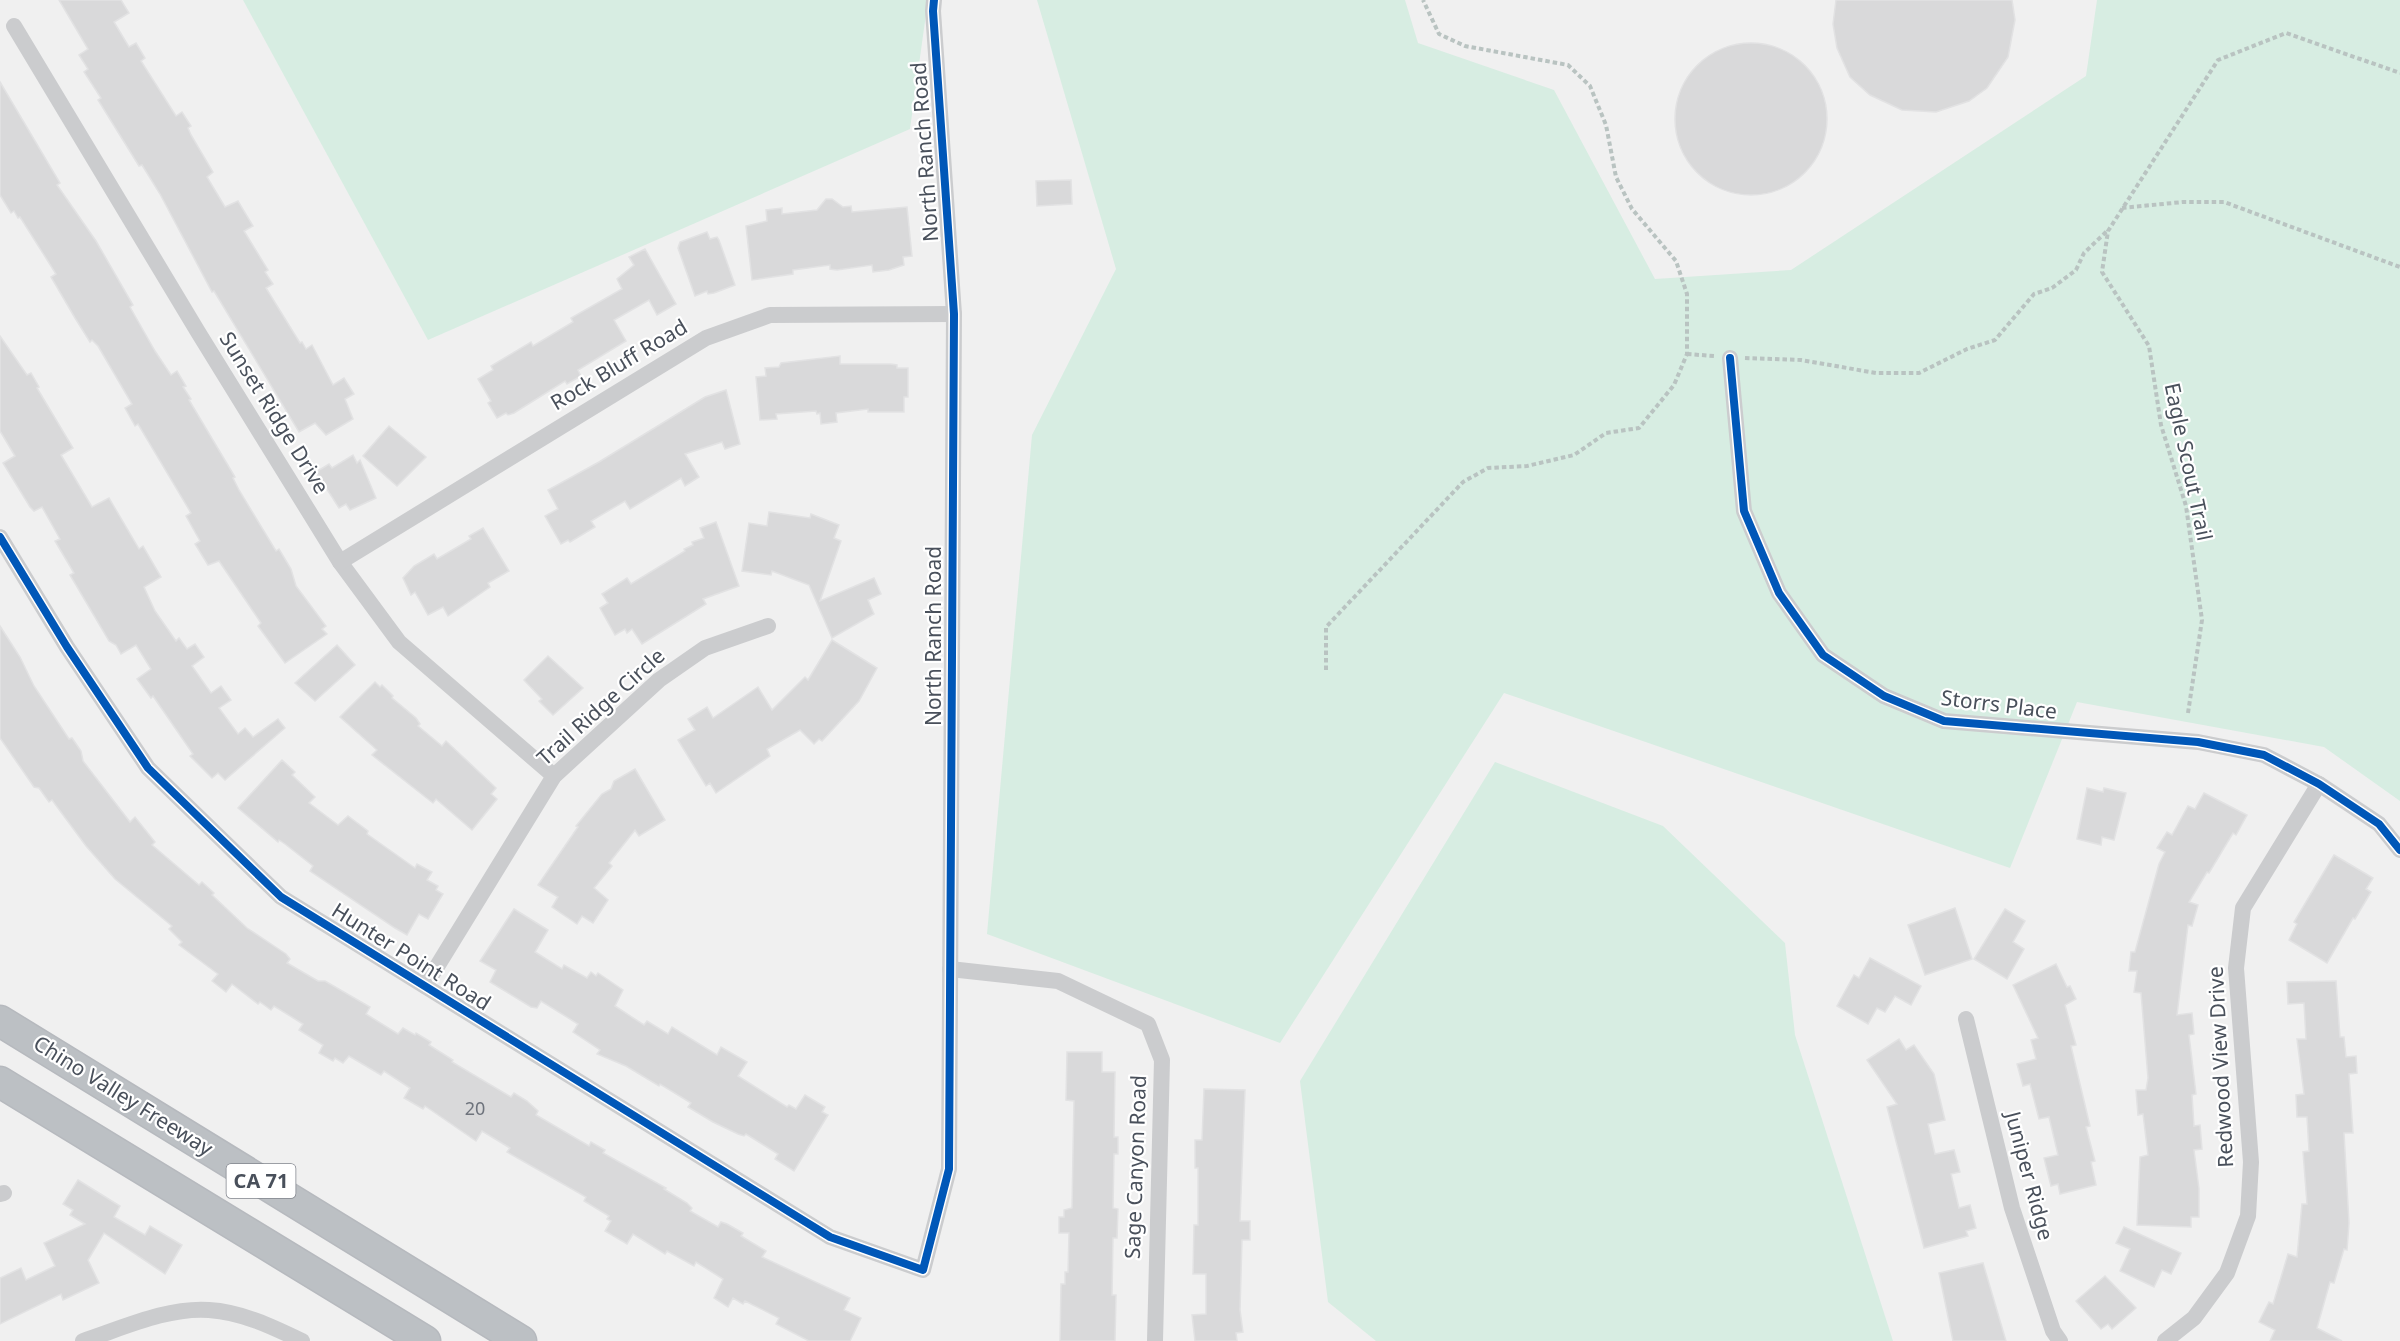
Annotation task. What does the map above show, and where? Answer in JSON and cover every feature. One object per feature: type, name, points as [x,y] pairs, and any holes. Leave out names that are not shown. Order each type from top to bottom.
[{"type":"highway","name":"Chino Valley Freeway","points":[[0,1021],[522,1341]]},
{"type":"highway","name":"CA 71","points":[[0,1082],[425,1341]]},
{"type":"street","name":"North Ranch Road","points":[[923,1270],[949,1170],[954,314],[934,0]]},
{"type":"street","name":"Sunset Ridge Drive","points":[[14,26],[187,314],[340,562],[399,642],[554,776]]},
{"type":"street","name":"Rock Bluff Road","points":[[340,562],[706,339],[770,315],[954,314]]},
{"type":"street","name":"Storrs Place","points":[[1730,358],[1744,510],[1779,593],[1823,655],[1884,696],[1944,721],[2198,742],[2264,755],[2319,784],[2379,824],[2400,850]]},
{"type":"street","name":"Hunter Point Road","points":[[0,537],[67,647],[148,768],[281,897],[830,1236],[923,1270]]},
{"type":"street","name":"Trail Ridge Circle","points":[[425,986],[554,776],[659,680],[696,654],[705,648],[768,626]]},
{"type":"street","name":"Redwood View Drive","points":[[2165,1341],[2194,1318],[2227,1274],[2248,1216],[2251,1162],[2236,968],[2243,908],[2319,784]]},
{"type":"street","name":"Sage Canyon Road","points":[[950,969],[1058,981],[1148,1024],[1162,1060],[1155,1341]]},
{"type":"street","name":"Juniper Ridge","points":[[1966,1019],[2012,1209],[2053,1331],[2060,1341]]},
{"type":"street","points":[[83,1341],[167,1314],[209,1310],[267,1324],[302,1341]]},
{"type":"path","points":[[1326,670],[1326,627],[1463,482],[1488,468],[1527,466],[1574,455],[1606,433],[1639,428],[1674,385],[1687,354],[1687,294],[1676,261],[1632,209],[1616,177],[1606,125],[1590,86],[1568,65],[1465,46],[1439,34],[1424,0]]},
{"type":"path","points":[[2122,208],[2183,202],[2224,202],[2400,267]]},
{"type":"green space","points":[[243,0],[928,0],[910,129],[428,340]]},
{"type":"green space","points":[[1037,0],[1405,0],[1418,43],[1554,90],[1655,279],[1791,270],[2086,76],[2097,0],[2400,0],[2400,801],[2324,747],[2077,702],[2010,868],[1504,693],[1280,1043],[987,934],[1032,435],[1116,269]]},
{"type":"green space","points":[[1495,762],[1663,826],[1785,943],[1795,1035],[1893,1341],[1376,1341],[1328,1302],[1300,1081]]},
{"type":"building","points":[[59,0],[121,0],[129,13],[114,22],[129,47],[136,43],[145,58],[141,61],[176,116],[182,112],[191,126],[188,128],[191,135],[213,172],[207,177],[225,207],[238,201],[253,226],[244,231],[268,270],[265,272],[273,284],[266,288],[300,343],[302,342],[306,349],[312,345],[333,385],[344,378],[354,394],[345,399],[353,419],[326,435],[315,423],[299,432],[214,291],[212,292],[160,194],[142,165],[139,166],[98,100],[101,98],[84,72],[88,69],[79,55],[88,49]]},
{"type":"building","points":[[1836,0],[2012,0],[2015,20],[2008,57],[1987,88],[1969,101],[1936,112],[1902,110],[1870,95],[1850,77],[1837,48],[1833,24]]},
{"type":"building","points":[[1751,43],[1780,49],[1793,56],[1804,66],[1814,77],[1821,90],[1827,119],[1821,148],[1814,161],[1804,172],[1793,182],[1780,189],[1751,195],[1722,189],[1709,182],[1698,172],[1688,161],[1681,148],[1675,119],[1681,90],[1688,77],[1698,66],[1709,56],[1722,49]]},
{"type":"building","points":[[0,82],[60,183],[57,185],[96,241],[133,305],[130,307],[155,351],[171,375],[177,371],[186,386],[183,387],[191,399],[189,400],[235,477],[233,478],[239,490],[276,551],[279,549],[291,569],[296,586],[326,626],[322,629],[327,634],[285,663],[258,626],[261,623],[219,561],[208,565],[195,544],[200,541],[186,516],[191,513],[138,424],[135,426],[125,408],[132,404],[98,346],[92,340],[90,342],[75,318],[51,277],[56,274],[20,217],[18,218],[14,211],[11,213],[0,195]]},
{"type":"building","points":[[1071,180],[1072,204],[1037,206],[1036,181]]},
{"type":"building","points":[[826,199],[832,199],[843,207],[851,206],[852,212],[907,207],[912,256],[903,257],[904,265],[889,270],[873,272],[872,265],[837,270],[830,269],[830,265],[793,270],[793,274],[752,280],[746,226],[767,221],[766,210],[782,208],[782,214],[817,210]]},
{"type":"building","points":[[707,232],[710,239],[717,237],[719,240],[735,285],[714,293],[708,294],[707,291],[695,296],[678,248],[680,242]]},
{"type":"building","points":[[645,249],[676,304],[657,315],[649,300],[614,320],[626,341],[578,370],[581,376],[567,384],[565,381],[514,413],[508,415],[506,413],[497,418],[488,403],[491,401],[478,379],[493,370],[491,366],[531,342],[533,346],[573,322],[571,318],[622,289],[617,279],[634,265],[629,257]]},
{"type":"building","points":[[0,336],[27,375],[31,373],[39,387],[37,388],[73,448],[61,455],[92,507],[109,498],[139,549],[143,546],[161,577],[144,587],[155,611],[176,641],[179,638],[187,649],[195,644],[204,657],[192,666],[211,693],[221,686],[231,700],[219,708],[238,734],[245,728],[253,737],[278,719],[285,728],[225,780],[218,773],[212,778],[190,756],[193,754],[153,696],[151,698],[137,679],[151,669],[136,645],[121,654],[116,645],[109,641],[70,575],[74,573],[55,541],[60,539],[42,507],[34,511],[30,507],[3,463],[15,456],[0,431]]},
{"type":"building","points":[[840,356],[840,364],[890,364],[897,365],[897,368],[908,368],[908,397],[904,397],[904,412],[868,412],[868,409],[836,413],[837,422],[821,424],[820,413],[817,414],[816,411],[776,414],[777,419],[760,420],[756,377],[766,376],[765,368],[779,367],[781,363]]},
{"type":"building","points":[[726,390],[740,444],[725,449],[722,442],[685,454],[699,477],[685,486],[681,478],[630,509],[625,501],[591,521],[595,527],[570,542],[568,540],[561,544],[545,516],[558,509],[548,490],[599,462],[705,397]]},
{"type":"building","points":[[389,426],[426,457],[397,486],[363,456]]},
{"type":"building","points":[[353,455],[357,463],[360,460],[376,498],[350,510],[346,504],[339,508],[316,472],[329,464],[332,468]]},
{"type":"building","points":[[769,512],[810,518],[811,514],[839,525],[834,538],[841,541],[820,601],[874,578],[881,594],[868,600],[874,614],[832,638],[809,585],[772,571],[771,575],[742,571],[749,523],[767,526]]},
{"type":"building","points":[[716,522],[739,586],[703,599],[706,604],[642,644],[632,629],[627,633],[625,629],[615,635],[600,608],[608,603],[602,594],[627,578],[631,584],[685,551],[684,549],[693,545],[692,542],[704,538],[700,528]]},
{"type":"building","points":[[483,528],[509,571],[488,583],[490,587],[448,616],[443,607],[428,615],[415,592],[411,595],[403,578],[414,566],[434,554],[437,559],[471,539],[469,536]]},
{"type":"building","points":[[0,626],[20,657],[34,686],[69,739],[72,738],[81,751],[83,761],[130,822],[135,817],[155,842],[152,845],[199,885],[202,882],[214,893],[212,895],[247,928],[286,954],[290,959],[287,963],[318,981],[325,981],[370,1007],[366,1014],[398,1034],[403,1028],[415,1035],[416,1033],[431,1042],[429,1045],[453,1060],[452,1062],[511,1097],[514,1093],[527,1101],[538,1111],[536,1115],[589,1146],[591,1142],[605,1150],[603,1153],[666,1188],[664,1189],[687,1203],[692,1208],[690,1211],[718,1227],[721,1222],[743,1233],[741,1236],[766,1251],[762,1257],[850,1298],[844,1310],[861,1318],[850,1341],[809,1341],[776,1324],[779,1318],[745,1301],[743,1304],[733,1298],[728,1307],[714,1298],[723,1279],[696,1262],[694,1266],[667,1251],[665,1254],[633,1234],[627,1244],[605,1231],[611,1221],[607,1219],[609,1216],[584,1201],[586,1197],[507,1152],[510,1148],[482,1131],[476,1141],[425,1106],[423,1109],[404,1098],[410,1088],[384,1071],[381,1075],[349,1056],[343,1063],[335,1058],[333,1061],[319,1053],[323,1045],[299,1030],[303,1024],[274,1006],[271,1010],[260,1002],[258,1004],[232,984],[226,992],[212,981],[218,974],[179,945],[182,942],[169,929],[172,926],[115,879],[86,846],[52,800],[49,802],[39,788],[34,787],[0,738]]},
{"type":"building","points":[[832,640],[877,668],[859,701],[822,741],[819,739],[814,744],[800,730],[767,749],[770,756],[716,793],[710,783],[706,786],[678,740],[695,730],[688,719],[707,707],[713,718],[758,687],[772,710],[805,677],[808,680]]},
{"type":"building","points":[[337,645],[355,665],[315,701],[295,683]]},
{"type":"building","points":[[548,656],[583,688],[553,715],[539,701],[542,699],[524,680]]},
{"type":"building","points":[[375,682],[380,687],[382,685],[393,696],[392,698],[416,718],[420,724],[418,726],[442,746],[446,741],[496,788],[491,794],[497,799],[472,830],[436,799],[433,803],[372,755],[377,750],[340,717]]},
{"type":"building","points":[[282,760],[295,772],[292,775],[315,797],[309,803],[338,825],[348,816],[368,831],[367,834],[415,868],[417,864],[432,872],[427,880],[438,886],[436,890],[443,894],[428,919],[419,914],[407,935],[395,928],[310,871],[313,866],[285,844],[279,840],[278,842],[238,808]]},
{"type":"building","points":[[635,769],[665,820],[639,836],[635,830],[609,863],[612,866],[594,888],[608,900],[593,923],[582,916],[577,924],[552,907],[558,897],[538,885],[578,827],[576,826],[602,794],[611,789],[614,781]]},
{"type":"building","points":[[2087,788],[2103,792],[2104,788],[2126,793],[2114,840],[2102,837],[2101,845],[2077,839]]},
{"type":"building","points":[[2204,793],[2247,815],[2236,835],[2233,833],[2189,902],[2198,905],[2192,926],[2188,925],[2177,1015],[2192,1013],[2194,1034],[2189,1035],[2196,1094],[2192,1095],[2194,1126],[2200,1125],[2202,1149],[2194,1150],[2199,1189],[2199,1217],[2191,1217],[2191,1227],[2137,1225],[2140,1157],[2148,1155],[2143,1114],[2138,1115],[2136,1090],[2146,1090],[2148,1078],[2141,993],[2134,992],[2137,971],[2129,971],[2131,952],[2135,952],[2159,864],[2165,852],[2157,848],[2167,832],[2172,835],[2188,806],[2195,809]]},
{"type":"building","points":[[2334,855],[2373,878],[2366,889],[2371,892],[2327,963],[2289,940],[2297,924],[2294,922]]},
{"type":"building","points":[[1955,908],[1972,959],[1925,975],[1908,925]]},
{"type":"building","points":[[514,909],[548,930],[535,952],[562,969],[564,965],[587,978],[591,972],[596,976],[598,973],[623,990],[615,1006],[644,1025],[647,1021],[668,1034],[672,1027],[717,1055],[721,1047],[747,1062],[738,1076],[787,1107],[789,1105],[796,1109],[805,1095],[825,1107],[822,1112],[828,1115],[794,1171],[775,1159],[778,1154],[746,1134],[744,1136],[738,1134],[713,1122],[688,1107],[691,1103],[660,1084],[659,1086],[626,1066],[597,1054],[600,1050],[573,1032],[578,1024],[541,1001],[537,1008],[531,1007],[490,982],[496,970],[480,961]]},
{"type":"building","points":[[2005,909],[2025,921],[2013,942],[2024,949],[2007,979],[1974,959]]},
{"type":"building","points":[[1870,958],[1921,986],[1911,1005],[1895,996],[1885,1012],[1877,1008],[1868,1024],[1837,1006],[1854,975],[1859,978]]},
{"type":"building","points":[[2056,964],[2067,987],[2070,986],[2076,999],[2065,1005],[2076,1045],[2071,1046],[2090,1126],[2086,1127],[2095,1161],[2091,1162],[2096,1185],[2060,1194],[2058,1184],[2051,1186],[2044,1158],[2058,1155],[2049,1117],[2039,1119],[2030,1084],[2023,1086],[2017,1064],[2036,1059],[2031,1040],[2038,1038],[2013,985]]},
{"type":"building","points":[[2336,981],[2340,1037],[2344,1037],[2346,1057],[2356,1056],[2357,1073],[2349,1074],[2353,1133],[2344,1133],[2349,1223],[2347,1250],[2344,1249],[2334,1283],[2330,1282],[2317,1328],[2342,1341],[2270,1341],[2275,1330],[2259,1322],[2269,1302],[2273,1304],[2288,1254],[2297,1257],[2302,1204],[2307,1204],[2303,1152],[2309,1151],[2307,1117],[2297,1117],[2296,1095],[2304,1094],[2297,1039],[2306,1039],[2304,1003],[2288,1004],[2287,982]]},
{"type":"building","points":[[1899,1039],[1906,1050],[1914,1045],[1934,1074],[1945,1120],[1928,1124],[1935,1154],[1954,1150],[1960,1172],[1951,1174],[1959,1208],[1970,1205],[1976,1228],[1966,1231],[1968,1236],[1924,1248],[1887,1107],[1897,1104],[1867,1060]]},
{"type":"building","points":[[1067,1052],[1102,1052],[1102,1072],[1115,1072],[1114,1137],[1118,1137],[1118,1154],[1114,1154],[1113,1208],[1118,1209],[1117,1238],[1113,1238],[1112,1295],[1116,1295],[1115,1341],[1060,1341],[1061,1284],[1065,1284],[1065,1272],[1068,1272],[1069,1233],[1059,1233],[1059,1217],[1064,1217],[1064,1210],[1072,1208],[1074,1101],[1066,1100]]},
{"type":"building","points":[[1204,1089],[1245,1090],[1240,1221],[1250,1221],[1250,1240],[1242,1240],[1240,1310],[1243,1332],[1236,1333],[1237,1341],[1195,1341],[1192,1315],[1206,1314],[1206,1274],[1193,1274],[1194,1225],[1198,1225],[1198,1168],[1195,1168],[1195,1140],[1202,1140]]},
{"type":"building","points":[[78,1180],[120,1206],[114,1217],[145,1235],[150,1226],[182,1245],[165,1274],[104,1233],[88,1260],[99,1283],[63,1300],[61,1294],[0,1324],[0,1278],[21,1268],[26,1280],[55,1266],[44,1243],[85,1224],[70,1215],[73,1210],[63,1204]]},
{"type":"building","points":[[2124,1227],[2181,1253],[2171,1274],[2162,1270],[2154,1287],[2120,1271],[2130,1249],[2116,1243]]},
{"type":"building","points":[[1983,1263],[2006,1341],[1953,1341],[1939,1273]]},
{"type":"building","points":[[2105,1276],[2136,1308],[2112,1329],[2108,1324],[2101,1329],[2076,1301]]},
{"type":"cycle path","points":[[0,537],[67,647],[148,768],[281,897],[830,1237],[923,1270],[949,1169],[954,314],[934,0]]},
{"type":"cycle path","points":[[1730,358],[1744,511],[1779,593],[1823,655],[1884,696],[1944,721],[2198,742],[2264,755],[2319,784],[2379,824],[2400,850]]}]
